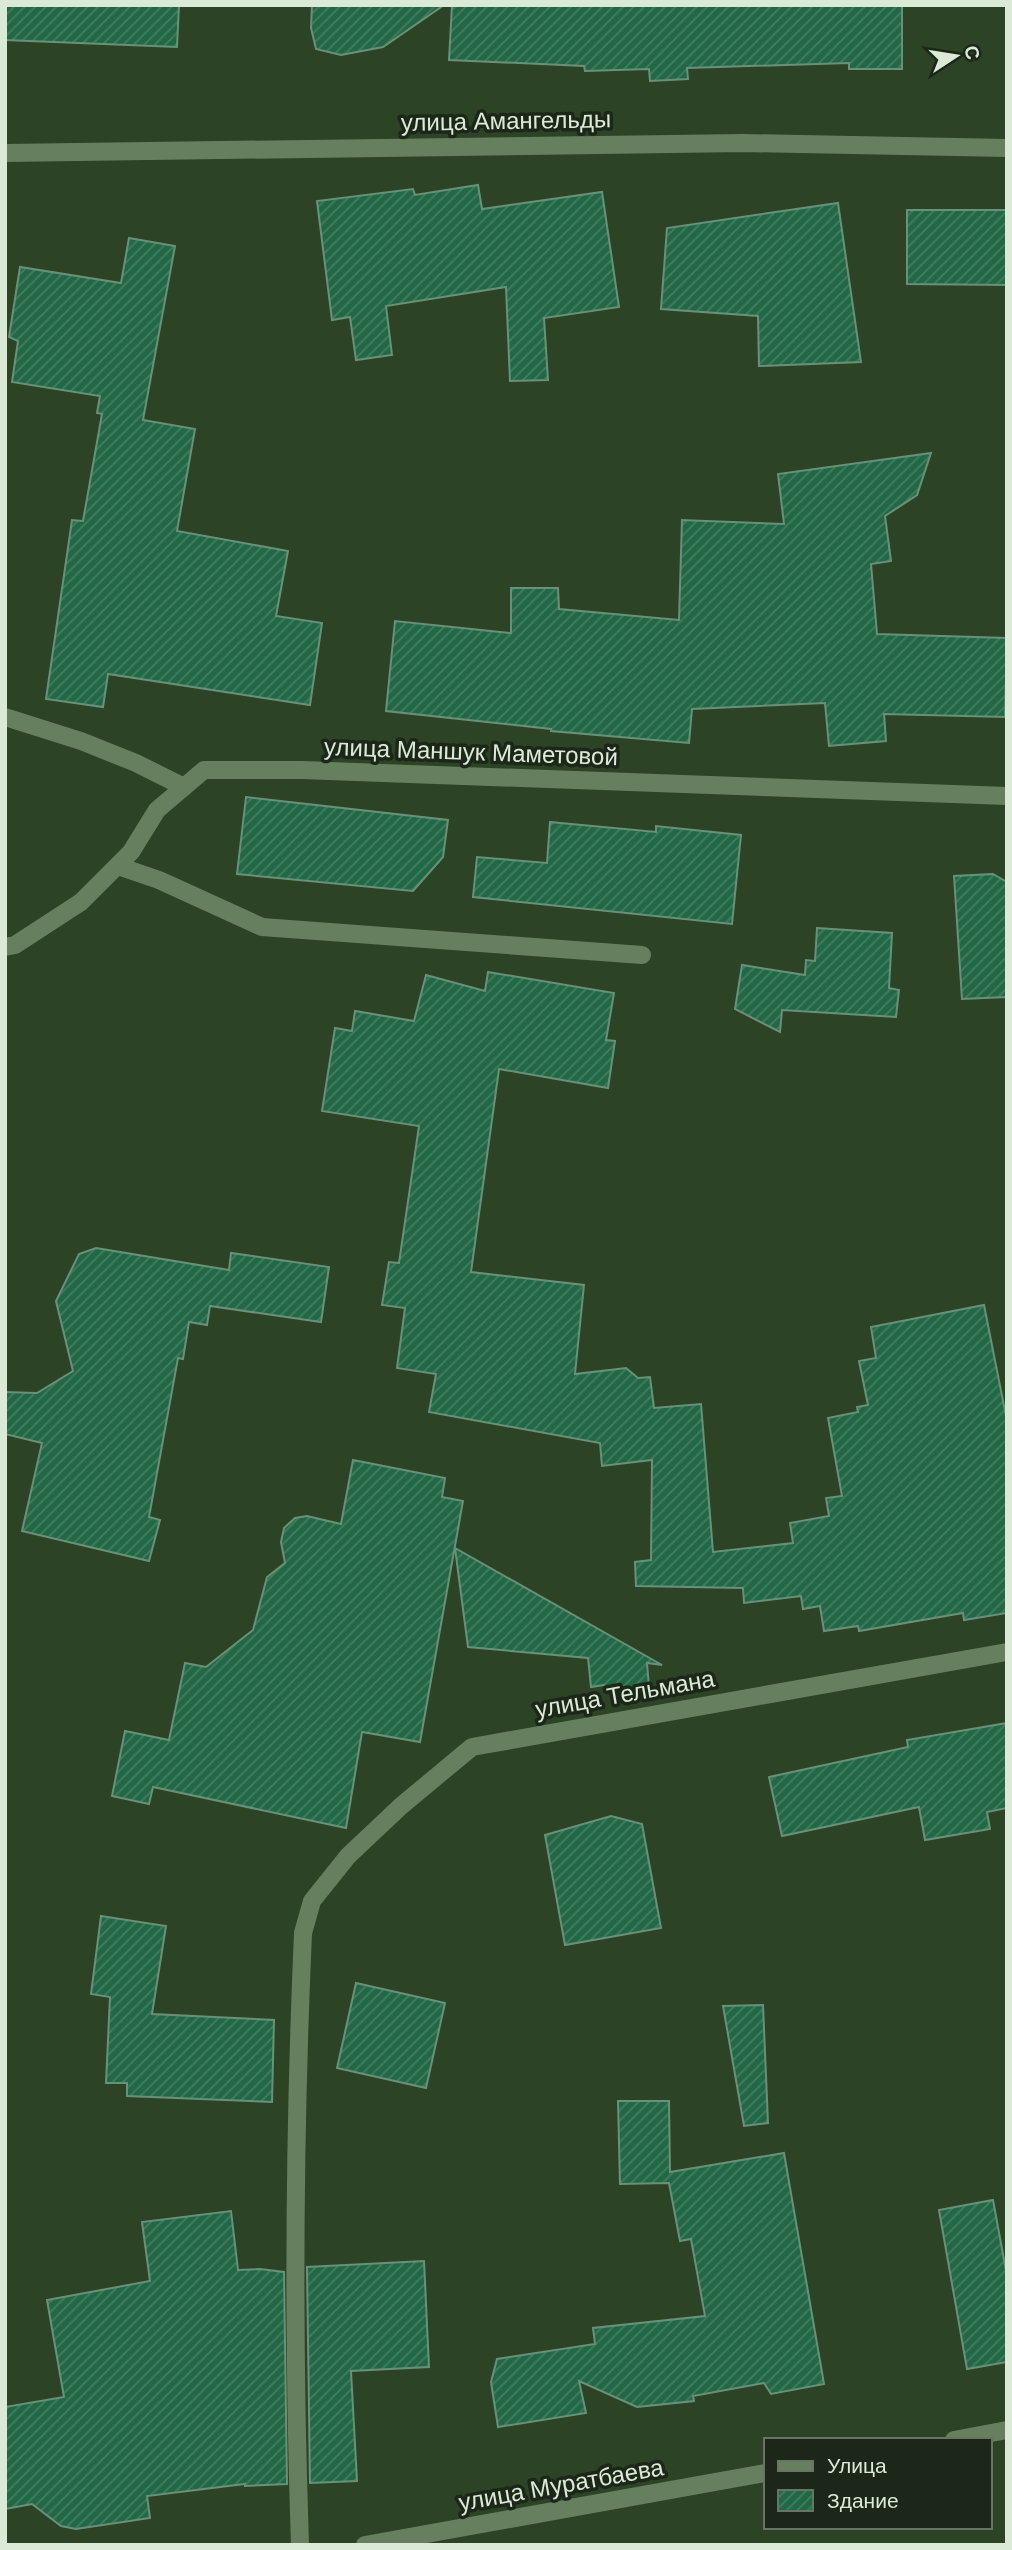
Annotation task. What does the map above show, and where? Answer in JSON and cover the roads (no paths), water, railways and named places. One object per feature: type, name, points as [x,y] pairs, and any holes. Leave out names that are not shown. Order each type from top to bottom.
[{"type":"street","name":"улица Амангельды","points":[[5,153],[743,143],[1007,148]]},
{"type":"street","points":[[5,717],[81,741],[184,786]]},
{"type":"street","name":"улица Маншук Маметовой","points":[[5,947],[15,945],[81,902],[131,852],[157,810],[204,770],[274,770],[1007,796]]},
{"type":"street","points":[[118,866],[159,880],[262,927],[455,939],[642,955]]},
{"type":"street","name":"улица Тельмана","points":[[300,2545],[296,2449],[295,2200],[303,1933],[312,1902],[348,1856],[401,1806],[472,1747],[1007,1652]]},
{"type":"street","points":[[965,2438],[1007,2430]]},
{"type":"street","name":"улица Муратбаева","points":[[365,2545],[764,2473]]}]
